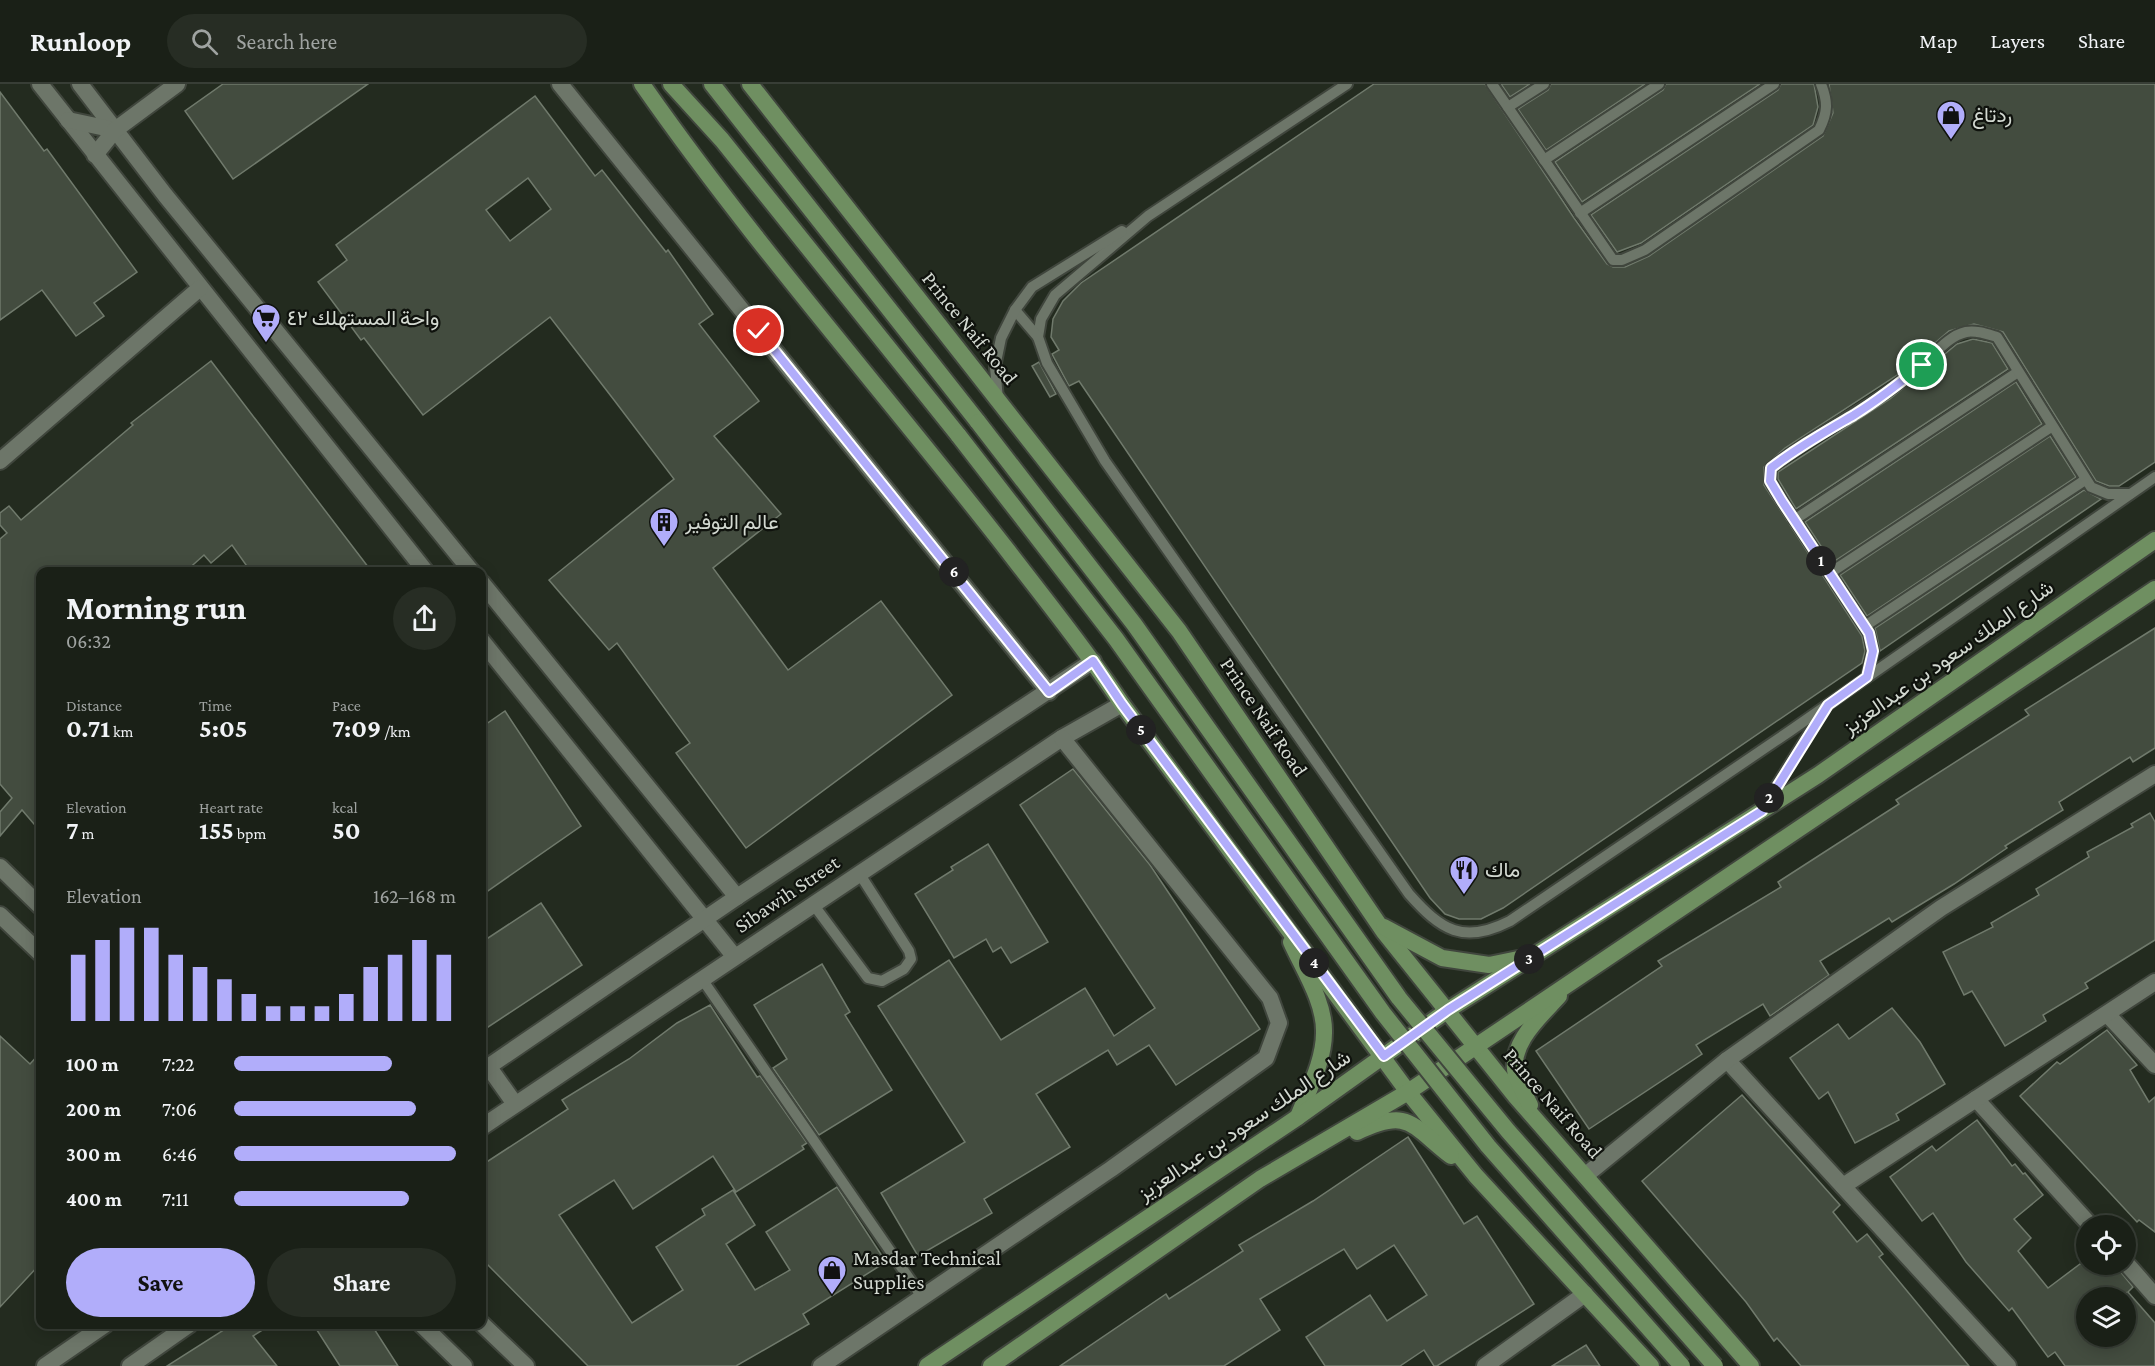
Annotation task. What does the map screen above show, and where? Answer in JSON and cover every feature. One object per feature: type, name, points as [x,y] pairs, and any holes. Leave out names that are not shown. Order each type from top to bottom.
[{"type":"main road","points":[[642,84],[693,158],[934,456],[1093,661],[1122,704],[1384,1056],[1408,1092],[1476,1176],[1651,1366]]},
{"type":"main road","points":[[671,84],[722,140],[959,436],[1116,639],[1383,1012],[1488,1146],[1682,1366]]},
{"type":"main road","points":[[712,84],[1134,624],[1399,998],[1508,1131],[1715,1366]]},
{"type":"main road","name":"Prince Naif Road","points":[[750,84],[1179,631],[1378,924],[1448,1010],[1474,1046],[1536,1120],[1586,1174],[1751,1366]]},
{"type":"main road","name":"شارع الملك سعود بن عبدالعزيز","points":[[927,1366],[1298,1117],[1448,1010],[1818,775],[2155,540]]},
{"type":"main road","points":[[991,1366],[1260,1179],[1408,1092],[1575,977],[2155,589]]},
{"type":"main road","points":[[1278,914],[1320,1006],[1324,1033],[1317,1067],[1298,1117]]},
{"type":"main road","points":[[1378,924],[1442,958],[1489,965],[1533,956]]},
{"type":"main road","points":[[1536,1120],[1516,1074],[1516,1054],[1526,1033],[1575,977]]},
{"type":"main road","points":[[1260,1179],[1389,1118],[1406,1120],[1476,1176]]},
{"type":"street","points":[[40,84],[422,567]]},
{"type":"street","points":[[80,84],[468,567]]},
{"type":"street","points":[[95,155],[115,130],[177,84]]},
{"type":"street","points":[[560,84],[1049,692]]},
{"type":"street","points":[[68,120],[115,130]]},
{"type":"street","points":[[0,461],[200,288]]},
{"type":"street","points":[[486,588],[737,897]]},
{"type":"street","points":[[486,646],[734,956]]},
{"type":"street","name":"Sibawih Street","points":[[486,1068],[737,897],[1093,661]]},
{"type":"street","name":"Sibawih Street","points":[[486,1123],[1062,738],[1122,704]]},
{"type":"street","points":[[821,1366],[1111,1169],[1266,1058],[1279,1023],[1270,998],[1062,738]]},
{"type":"street","points":[[1586,1174],[1727,1060],[1941,908],[2155,774]]},
{"type":"street","points":[[0,867],[36,902]]},
{"type":"street","points":[[0,915],[36,949]]},
{"type":"street","points":[[1843,1186],[2155,982]]},
{"type":"street","points":[[2107,1014],[2155,1065]]},
{"type":"street","points":[[1727,1060],[2008,1366]]},
{"type":"street","points":[[486,1070],[514,1104]]},
{"type":"street","points":[[1976,1099],[2081,1215]]},
{"type":"street","points":[[2136,1274],[2155,1296]]},
{"type":"street","points":[[1485,1366],[1585,1294]]},
{"type":"street","points":[[486,1328],[526,1366]]},
{"type":"street","points":[[45,1366],[99,1329]]},
{"type":"street","points":[[130,1366],[183,1329]]},
{"type":"street","points":[[426,1329],[464,1366]]},
{"type":"lane","points":[[1492,84],[1613,260],[1622,260],[1645,250],[1819,130],[1826,116],[1827,100],[1821,84]]},
{"type":"lane","points":[[1508,108],[1544,84]]},
{"type":"lane","points":[[1544,160],[1659,84]]},
{"type":"lane","points":[[1580,213],[1774,84]]},
{"type":"lane","points":[[998,399],[995,367],[1001,338],[1015,310],[1032,287],[1148,216],[1340,86]]},
{"type":"lane","points":[[1038,337],[1041,319],[1055,295],[1148,216]]},
{"type":"lane","points":[[1015,310],[1038,337],[1047,363],[1105,461],[1409,894],[1430,918],[1445,928],[1468,935],[1490,931],[1510,921],[1828,705],[2155,477]]},
{"type":"lane","points":[[1867,677],[1873,651],[1865,626],[1770,481],[1771,468],[1820,433],[1853,416],[1890,391],[1947,343],[1965,332],[1983,332],[1997,337],[2085,480],[2091,487],[2108,494],[2130,494]]},
{"type":"lane","points":[[1794,520],[2018,372]]},
{"type":"lane","points":[[1830,573],[2051,426]]},
{"type":"lane","points":[[1865,626],[2085,480]]},
{"type":"lane","points":[[1762,811],[1828,705]]},
{"type":"lane","points":[[813,904],[868,978],[882,981],[904,969],[911,959],[909,951],[860,873]]},
{"type":"lane","points":[[702,979],[922,1297]]},
{"type":"building","points":[[223,84],[368,84],[233,179],[185,111]]},
{"type":"building","points":[[1374,84],[1485,84],[1607,264],[1613,267],[1625,267],[1649,256],[1823,136],[1833,113],[1829,84],[2155,84],[2155,462],[2119,486],[2109,486],[2096,481],[2003,332],[1974,324],[1949,331],[1899,374],[1785,448],[1764,467],[1764,485],[1862,636],[1865,651],[1862,663],[1503,908],[1481,919],[1459,919],[1445,914],[1430,898],[1079,381],[1069,386],[1052,354],[1059,350],[1051,337],[1053,319],[1063,301],[1081,283]]},
{"type":"building","points":[[1501,84],[1530,84],[1510,97]]},
{"type":"building","points":[[1551,84],[1645,84],[1546,150],[1518,109],[1548,90]]},
{"type":"building","points":[[1666,84],[1760,84],[1582,202],[1555,162],[1663,90]]},
{"type":"building","points":[[1781,84],[1814,84],[1818,107],[1813,125],[1641,243],[1617,252],[1591,215],[1778,90]]},
{"type":"building","points":[[0,92],[44,151],[47,149],[137,272],[94,303],[104,316],[76,336],[42,290],[0,320]]},
{"type":"building","points":[[535,96],[595,176],[602,170],[666,252],[668,250],[713,314],[699,324],[759,401],[714,436],[781,514],[713,568],[788,670],[881,601],[952,695],[746,848],[676,753],[690,743],[617,643],[609,650],[549,580],[674,479],[550,317],[423,415],[364,338],[361,340],[318,282],[347,260],[336,245]],"holes":[[[528,178],[551,209],[510,241],[486,210]]]},
{"type":"building","points":[[1973,339],[1992,343],[2008,369],[1796,509],[1778,479],[1778,472],[1890,399],[1957,344]]},
{"type":"building","points":[[211,361],[368,567],[247,567],[232,545],[211,563],[204,555],[191,567],[36,567],[36,826],[22,810],[0,836],[0,812],[12,798],[0,784],[0,539],[7,533],[0,525],[0,513],[9,506],[21,520],[133,425],[131,423]]},
{"type":"building","points":[[1039,362],[1056,394],[1050,397],[1032,366]]},
{"type":"building","points":[[2016,382],[2042,424],[1832,563],[1805,522]]},
{"type":"building","points":[[2050,436],[2076,477],[1867,616],[1840,575]]},
{"type":"building","points":[[2084,490],[2101,499],[1880,651],[1875,628]]},
{"type":"building","points":[[2155,628],[2155,748],[2133,762],[2130,757],[2059,802],[2063,810],[2005,846],[2007,848],[1954,884],[1892,922],[1889,918],[1820,961],[1829,975],[1770,1016],[1763,1004],[1696,1045],[1702,1054],[1589,1129],[1536,1051],[1662,966],[1658,961],[1781,887],[1778,882],[1899,804],[1896,800],[2029,715],[2025,710]]},
{"type":"building","points":[[505,711],[581,826],[486,892],[486,724]]},
{"type":"building","points":[[1073,769],[1150,865],[1260,1029],[1176,1085],[1149,1045],[1117,1065],[1108,1050],[1036,1094],[1070,1147],[984,1199],[992,1213],[918,1256],[881,1193],[965,1142],[878,1006],[949,960],[1001,1040],[1085,988],[1114,1036],[1155,1008],[1020,805]]},
{"type":"building","points":[[2150,813],[2155,822],[2155,940],[2085,983],[2088,988],[2043,1015],[2046,1021],[2005,1046],[1972,991],[1964,995],[1943,952],[1993,927],[1991,923],[2039,895],[2036,889],[2089,857],[2087,852],[2133,827],[2131,824]]},
{"type":"building","points":[[988,844],[1048,942],[1011,963],[1001,947],[993,952],[986,939],[954,958],[915,894],[953,870],[951,867]]},
{"type":"building","points":[[541,903],[582,965],[486,1028],[486,939]]},
{"type":"building","points":[[822,964],[850,1012],[845,1015],[892,1090],[819,1135],[773,1068],[787,1059],[754,1005]]},
{"type":"building","points":[[710,1005],[757,1077],[760,1076],[807,1143],[802,1146],[804,1149],[736,1192],[713,1156],[633,1209],[614,1180],[559,1215],[632,1323],[683,1290],[656,1247],[705,1215],[702,1209],[733,1190],[755,1225],[726,1244],[755,1290],[790,1270],[766,1232],[837,1187],[886,1262],[803,1314],[809,1324],[736,1366],[588,1366],[486,1263],[486,1162],[568,1109],[562,1100],[629,1059],[677,1023]]},
{"type":"building","points":[[1892,1008],[1920,1042],[1945,1084],[1896,1114],[1899,1120],[1855,1143],[1828,1092],[1819,1099],[1790,1058],[1838,1024],[1849,1039]]},
{"type":"building","points":[[2107,1030],[2137,1065],[2130,1070],[2149,1102],[2155,1097],[2155,1232],[2139,1220],[2137,1222],[2136,1215],[2130,1215],[2020,1096],[2057,1062],[2060,1064]]},
{"type":"building","points":[[0,1036],[30,1064],[36,1057],[36,1268],[0,1307]]},
{"type":"building","points":[[1742,1095],[1840,1205],[1833,1212],[1857,1242],[1867,1234],[1883,1254],[1879,1257],[1969,1366],[1801,1366],[1777,1338],[1774,1341],[1746,1302],[1642,1181]]},
{"type":"building","points":[[1977,1120],[2012,1166],[2015,1164],[2023,1174],[2025,1173],[2043,1195],[2014,1219],[2031,1238],[2018,1251],[2048,1288],[2076,1267],[2076,1275],[2123,1275],[2133,1287],[2076,1287],[2076,1347],[2136,1347],[2136,1301],[2155,1323],[2155,1366],[2065,1366],[2055,1352],[2048,1357],[2012,1308],[2009,1311],[1966,1262],[1933,1213],[1922,1221],[1890,1177],[1932,1146],[1936,1151]]},
{"type":"building","points":[[1408,1137],[1464,1224],[1477,1216],[1534,1304],[1437,1366],[1434,1366],[1424,1350],[1400,1366],[1325,1366],[1306,1337],[1370,1295],[1387,1321],[1427,1295],[1394,1245],[1357,1269],[1344,1249],[1260,1299],[1280,1330],[1224,1366],[1060,1366],[1166,1294],[1169,1299],[1243,1251],[1239,1245],[1313,1201]]},
{"type":"building","points":[[225,1329],[264,1329],[253,1336],[277,1366],[167,1366]]},
{"type":"building","points":[[316,1329],[374,1329],[398,1366],[340,1366]]},
{"type":"building","points":[[1586,1345],[1600,1366],[1552,1366]]},
{"type":"place","name":"ردتاغ","points":[[1951,140]]},
{"type":"place","name":"واحة المستهلك ٤٢","points":[[266,344]]},
{"type":"place","name":"عالم التوفير","points":[[664,548]]},
{"type":"place","name":"ماك","points":[[1464,896]]},
{"type":"place","name":"Masdar Technical Supplies","points":[[832,1296]]},
{"type":"route","points":[[759,331],[1049,692],[1093,661],[1122,704],[1384,1056],[1448,1010],[1762,811],[1828,705],[1867,677],[1873,651],[1869,633],[1770,481],[1771,468],[1820,433],[1853,416],[1890,391],[1922,365]]}]
